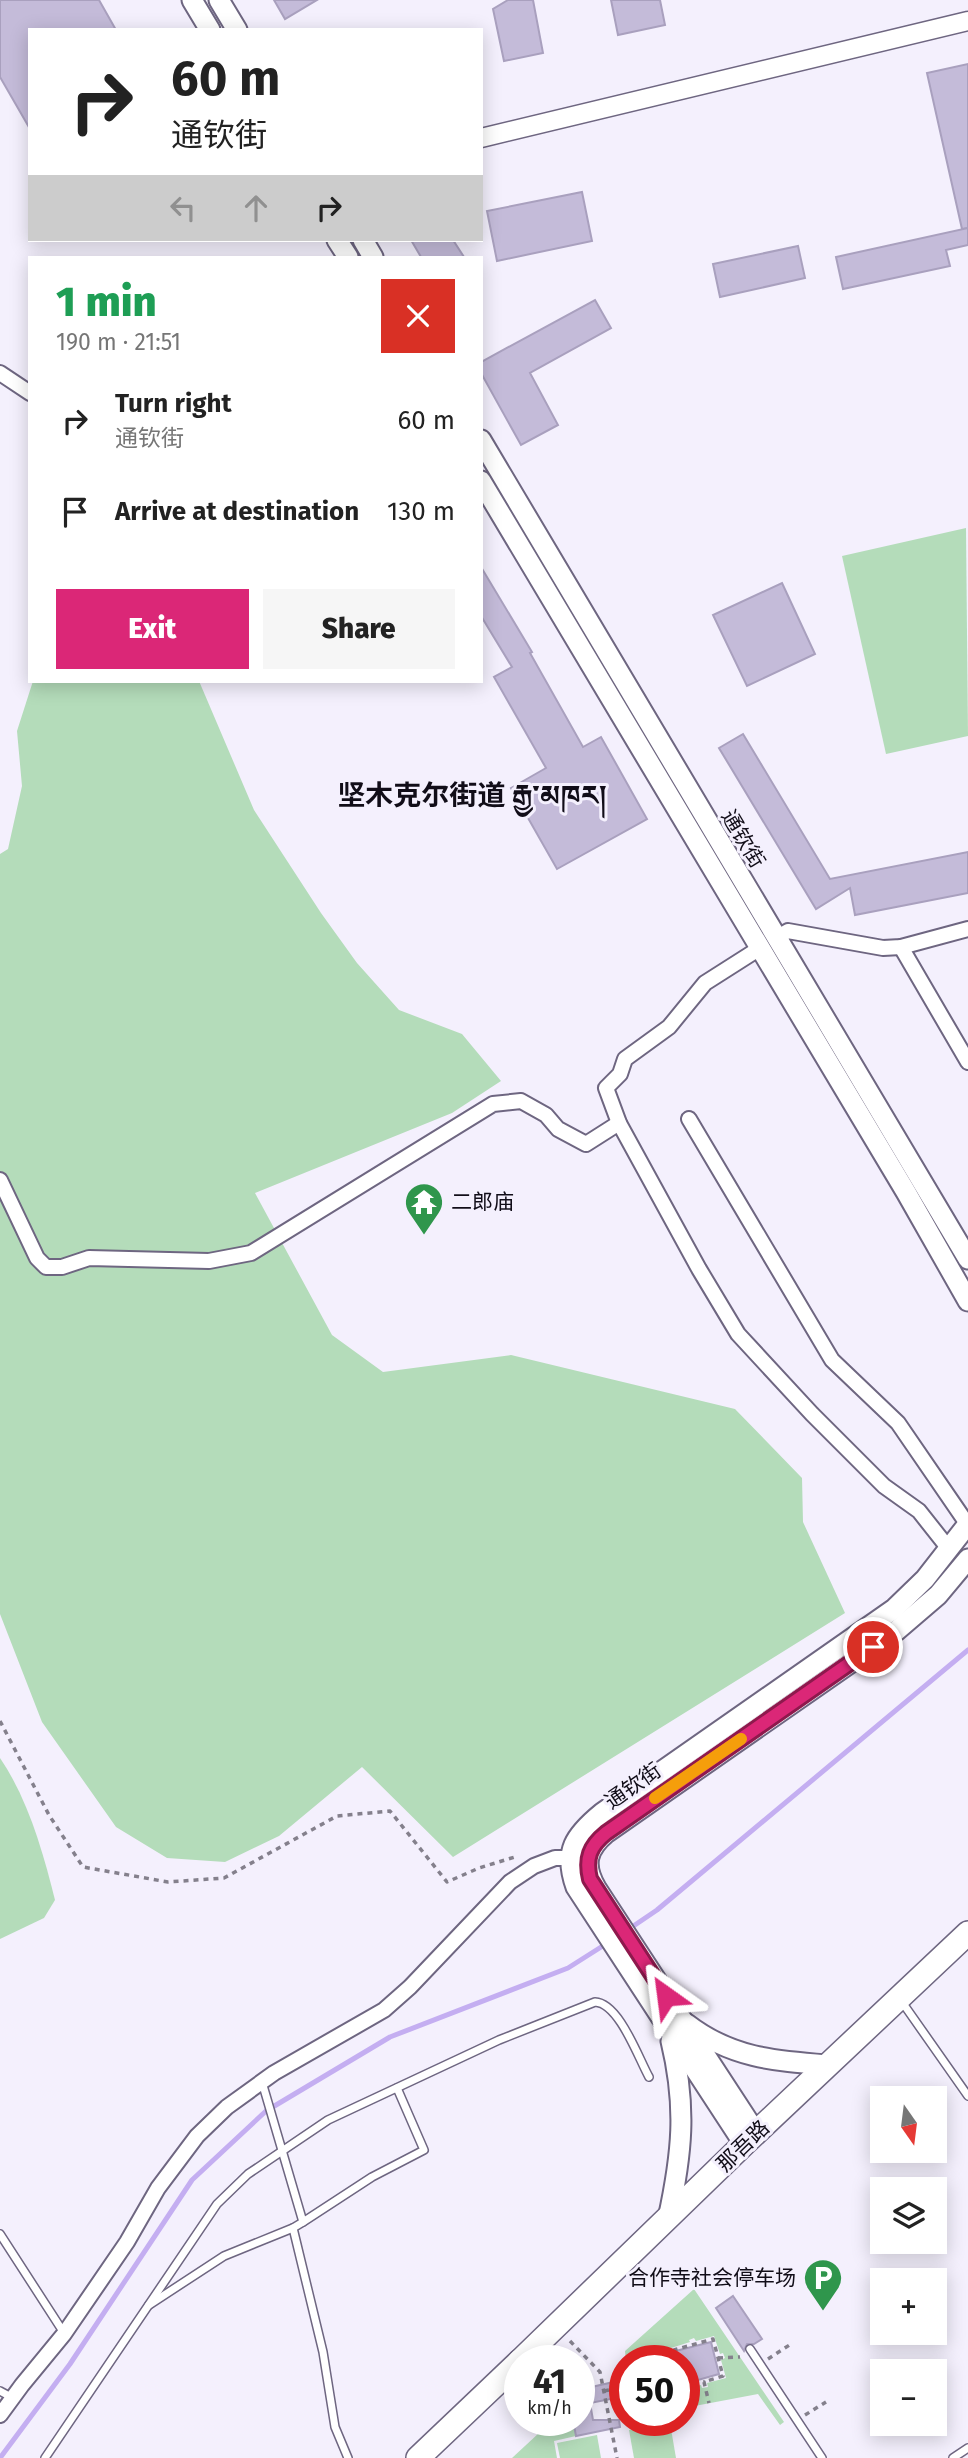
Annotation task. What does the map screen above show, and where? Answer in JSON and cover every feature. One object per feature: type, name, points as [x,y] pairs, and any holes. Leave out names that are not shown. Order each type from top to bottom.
[{"type":"highway","name":"那吾路","points":[[537,2345],[968,1933]]},
{"type":"highway","name":"那吾路","points":[[418,2458],[504,2376]]},
{"type":"main road","points":[[192,0],[209,28]]},
{"type":"main road","points":[[219,0],[236,28]]},
{"type":"main road","name":"通钦街","points":[[483,444],[768,943],[968,1259]]},
{"type":"main road","points":[[483,484],[768,943],[968,1301]]},
{"type":"main road","points":[[589,1893],[572,1874],[570,1857],[573,1843],[590,1823],[894,1609],[925,1579],[968,1524]]},
{"type":"main road","name":"通钦街","points":[[750,2139],[589,1893],[590,1851],[596,1841],[896,1631],[938,1595],[968,1559]]},
{"type":"main road","points":[[668,2219],[682,2143],[673,2022],[745,2055],[768,2060],[828,2064]]},
{"type":"street","points":[[483,138],[968,21]]},
{"type":"street","points":[[0,373],[28,392]]},
{"type":"street","points":[[949,1549],[919,1511],[884,1486],[738,1334],[619,1123],[606,1088],[620,1074],[625,1059],[669,1027],[705,984],[788,931],[883,948],[901,947],[968,929]]},
{"type":"street","points":[[901,947],[968,1062]]},
{"type":"street","points":[[0,1180],[37,1258],[46,1267],[62,1267],[89,1258],[209,1261],[251,1253],[493,1104],[521,1101],[546,1115],[558,1129],[586,1144],[619,1123]]},
{"type":"street","points":[[689,1119],[832,1360],[898,1423],[968,1524]]},
{"type":"street","points":[[0,2415],[6,2395],[64,2334],[127,2242],[158,2188],[197,2136],[227,2107],[384,2010],[410,1987],[510,1882],[534,1866],[555,1858],[570,1857]]},
{"type":"lane","points":[[899,1998],[968,2096]]},
{"type":"lane","points":[[45,2458],[217,2204],[248,2174],[328,2120],[499,2040],[595,2002],[604,2003],[616,2014],[649,2077]]},
{"type":"lane","points":[[263,2086],[303,2222]]},
{"type":"lane","points":[[146,2307],[224,2256],[293,2228],[372,2177],[424,2150],[397,2088]]},
{"type":"lane","points":[[293,2228],[323,2353],[335,2427],[348,2458]]},
{"type":"lane","points":[[0,2234],[64,2334]]},
{"type":"lane","points":[[752,2351],[822,2458]]},
{"type":"lane","points":[[953,2458],[968,2448]]},
{"type":"path","points":[[0,1721],[49,1815],[83,1867],[168,1882],[223,1878],[337,1816],[390,1811],[447,1882],[479,1868],[519,1856],[534,1866]]},
{"type":"path","points":[[556,2327],[600,2372],[617,2458]]},
{"type":"path","points":[[692,2345],[713,2339],[723,2376],[700,2383]]},
{"type":"path","points":[[760,2364],[791,2344]]},
{"type":"path","points":[[718,2358],[742,2357],[752,2351]]},
{"type":"path","points":[[704,2382],[709,2403]]},
{"type":"path","points":[[604,2391],[609,2390]]},
{"type":"green space","points":[[966,528],[968,736],[886,754],[842,556]]},
{"type":"green space","points":[[32,683],[200,683],[254,810],[357,963],[399,1010],[462,1034],[501,1081],[452,1113],[255,1193],[332,1335],[383,1372],[511,1355],[735,1409],[802,1478],[803,1522],[845,1613],[453,1857],[362,1767],[279,1836],[225,1862],[167,1858],[116,1827],[42,1722],[0,1614],[0,854],[8,849],[22,786],[17,731]]},
{"type":"green space","points":[[0,1758],[27,1808],[55,1900],[44,1918],[0,1939]]},
{"type":"green space","points":[[694,2289],[784,2422],[780,2425],[758,2394],[700,2405],[700,2385],[702,2388],[708,2387],[707,2383],[726,2378],[721,2360],[725,2358],[723,2353],[720,2354],[714,2336],[696,2341],[694,2338],[680,2345],[632,2345]]},
{"type":"green space","points":[[595,2435],[601,2458],[560,2458],[557,2443]]},
{"type":"green space","points":[[536,2436],[576,2436],[554,2441],[557,2458],[512,2458]]},
{"type":"green space","points":[[630,2436],[672,2436],[676,2458],[634,2458]]},
{"type":"building","points":[[0,0],[99,0],[115,28],[28,28],[28,126],[0,77]]},
{"type":"building","points":[[274,0],[317,0],[285,19]]},
{"type":"building","points":[[508,0],[533,0],[543,53],[504,61],[493,9]]},
{"type":"building","points":[[611,0],[660,0],[665,25],[618,35]]},
{"type":"building","points":[[968,64],[968,228],[962,229],[927,73]]},
{"type":"building","points":[[582,192],[592,241],[497,261],[487,211]]},
{"type":"building","points":[[968,228],[968,245],[946,250],[950,266],[843,289],[836,257]]},
{"type":"building","points":[[412,242],[454,242],[463,256],[420,256]]},
{"type":"building","points":[[798,246],[805,278],[720,297],[713,264]]},
{"type":"building","points":[[595,300],[611,328],[530,373],[558,425],[521,445],[483,377],[483,361]]},
{"type":"building","points":[[483,570],[532,652],[530,653],[583,747],[601,737],[647,819],[557,869],[511,788],[546,768],[494,677],[512,667],[483,619]]},
{"type":"building","points":[[782,583],[815,654],[747,686],[713,615]]},
{"type":"building","points":[[743,734],[830,879],[968,852],[968,893],[855,915],[850,888],[816,909],[719,748]]},
{"type":"building","points":[[733,2296],[762,2339],[754,2344],[747,2344],[744,2351],[716,2308]]},
{"type":"building","points":[[711,2342],[719,2374],[700,2379],[699,2345]]},
{"type":"building","points":[[609,2383],[609,2399],[595,2402],[595,2386]]},
{"type":"building","points":[[595,2420],[609,2420],[609,2429],[595,2432]]},
{"type":"waterway","points":[[629,1929],[657,1910],[968,1650]]},
{"type":"waterway","points":[[0,2458],[70,2364],[192,2180],[266,2111],[390,2037],[568,1968],[609,1942]]},
{"type":"slow traffic","points":[[655,1798],[741,1739]]},
{"type":"place","name":"二郎庙","points":[[424,1236]]},
{"type":"place","name":"合作寺社会停车场","points":[[823,2312]]},
{"type":"district","name":"坚木克尔街道 རྒྱ་མཁར།","points":[[472,795]]},
{"type":"route","points":[[666,1996],[590,1879],[590,1851],[596,1841],[606,1833],[873,1647]]}]
